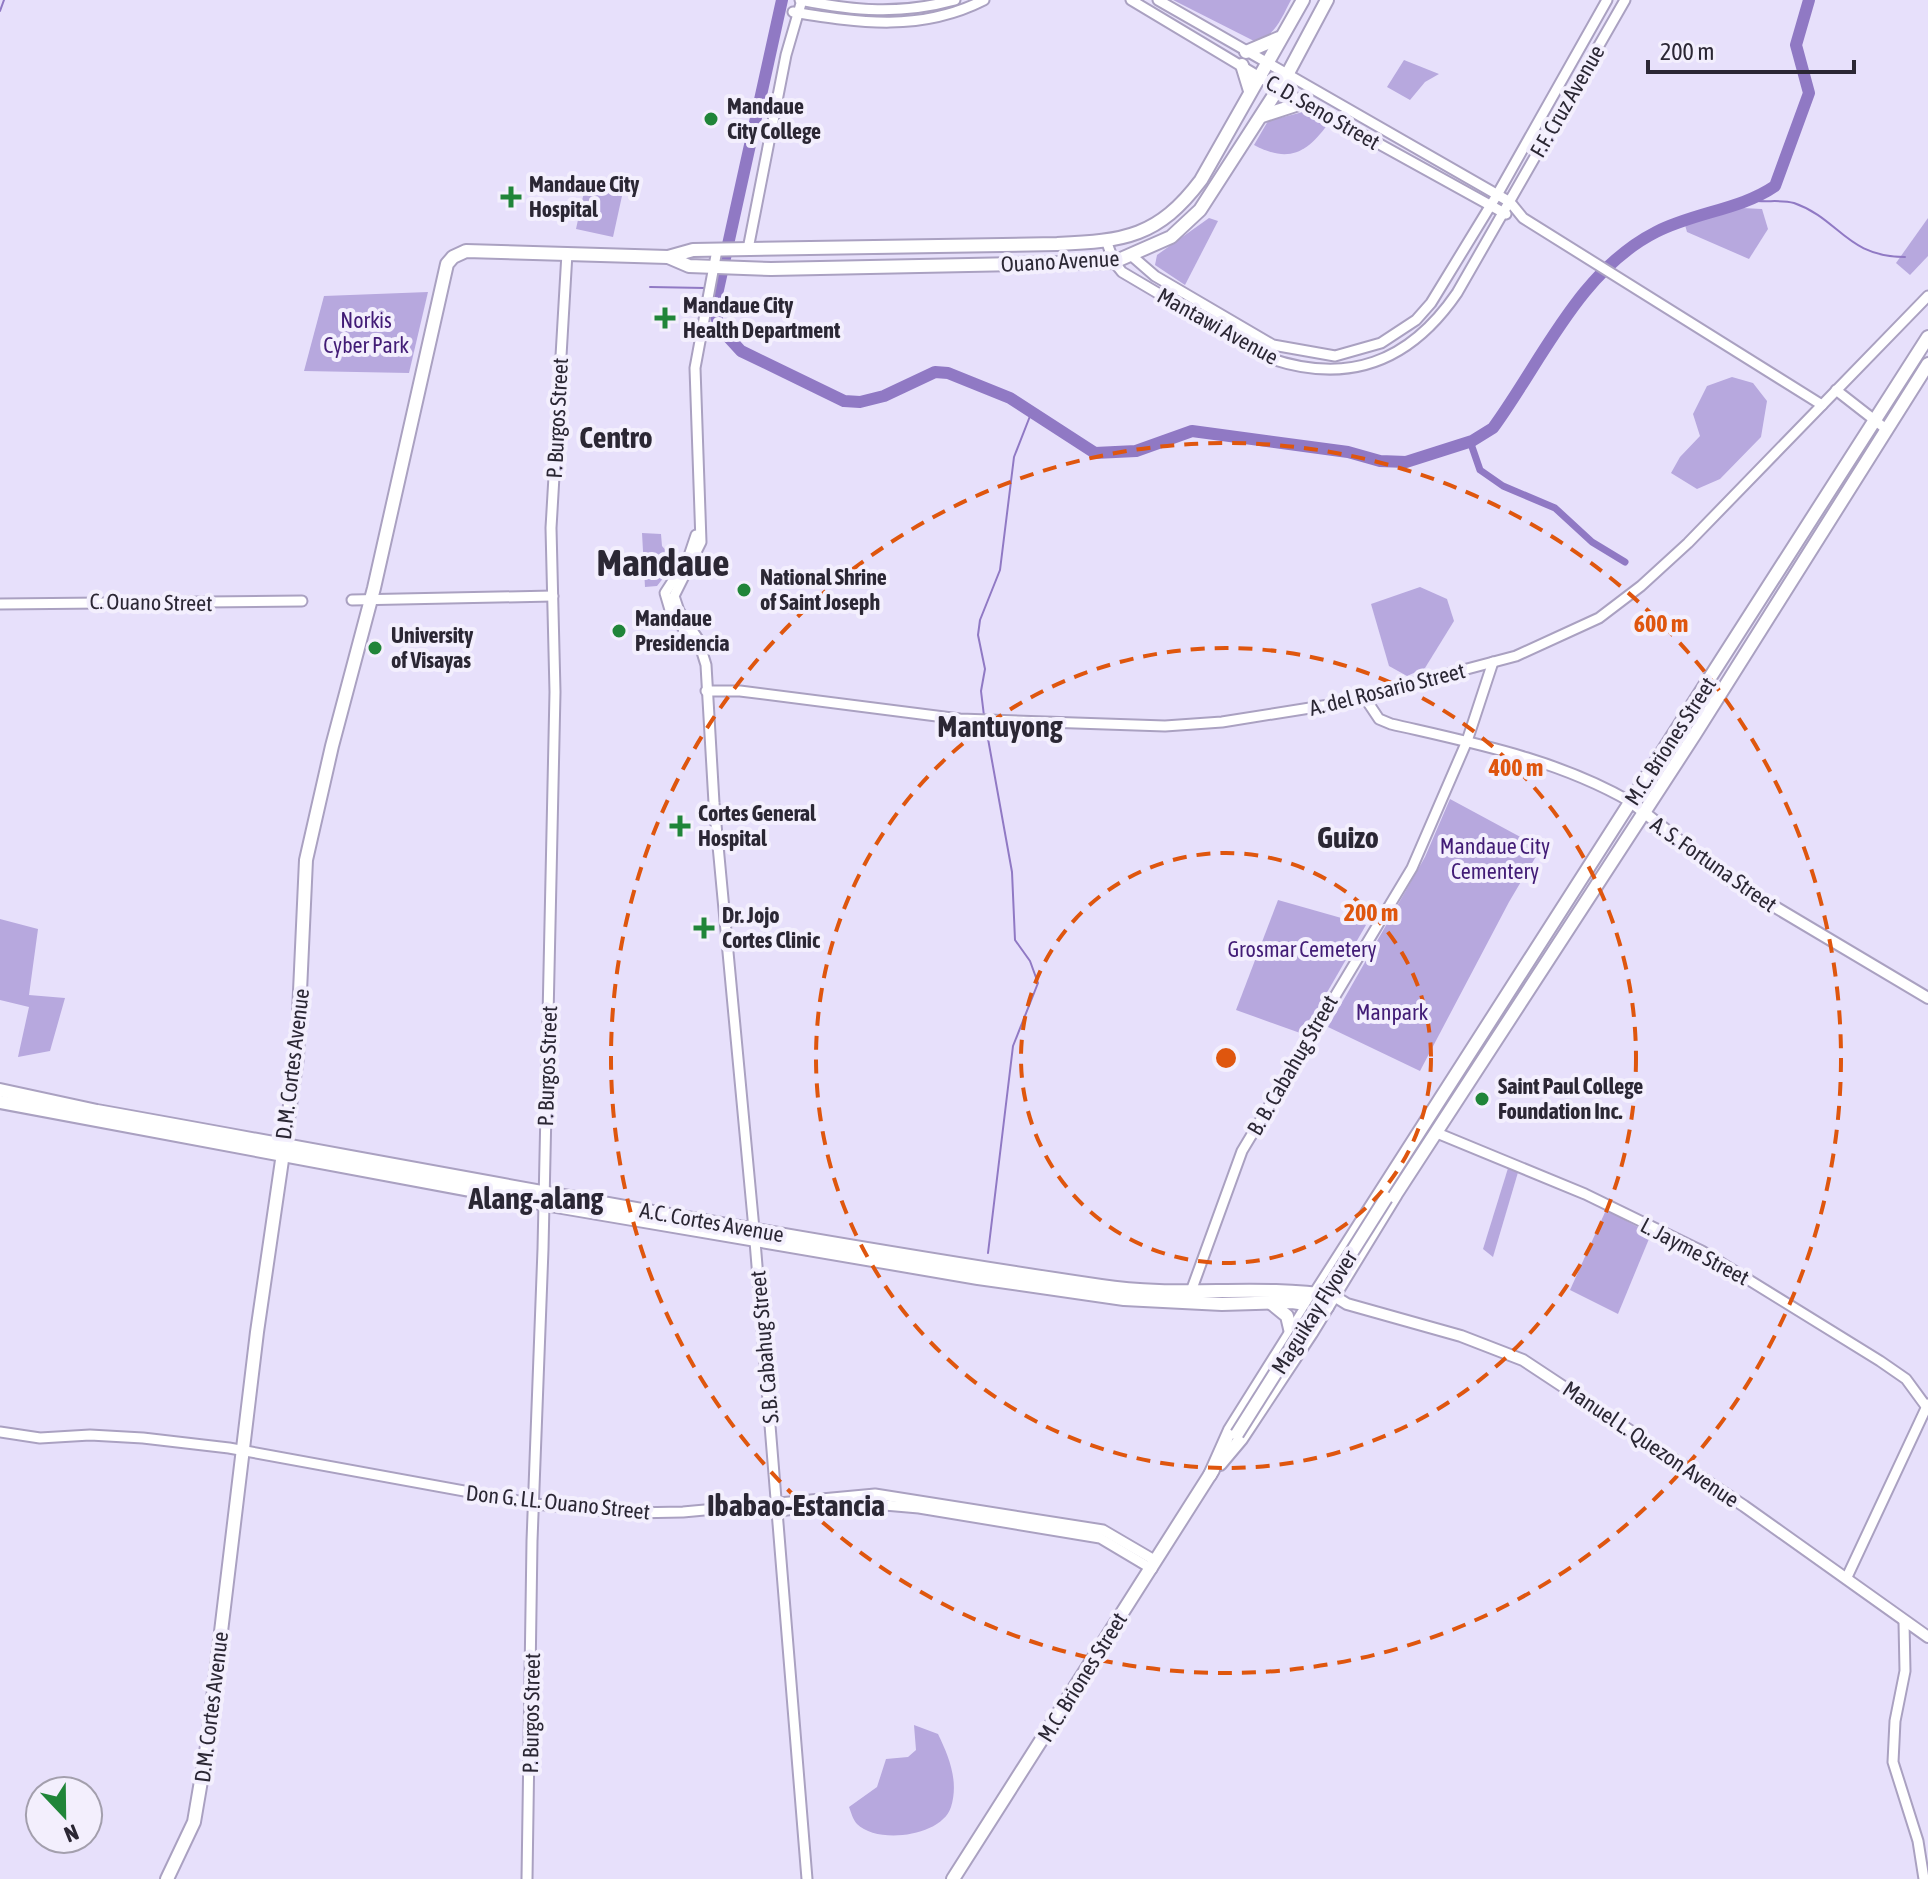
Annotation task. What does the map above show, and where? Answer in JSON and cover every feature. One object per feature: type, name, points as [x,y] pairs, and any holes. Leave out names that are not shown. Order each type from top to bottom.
[{"type":"main road","name":"Ouano Avenue","points":[[668,257],[690,251],[1107,243],[1161,223],[1181,206],[1201,180],[1303,0]]},
{"type":"main road","name":"Ouano Avenue","points":[[668,257],[689,266],[715,271],[1114,262],[1132,256],[1171,237],[1200,210],[1287,75],[1327,0]]},
{"type":"main road","points":[[1246,52],[1270,45],[1282,36]]},
{"type":"main road","points":[[1242,65],[1250,91]]},
{"type":"main road","points":[[1262,116],[1305,102]]},
{"type":"main road","name":"D.M. Cortes Avenue","points":[[167,1879],[196,1817],[242,1450],[298,1049],[306,860],[370,600],[439,288],[445,267],[453,257],[466,251],[567,253]]},
{"type":"main road","points":[[567,253],[668,257]]},
{"type":"main road","name":"M.C. Briones Street","points":[[1210,1475],[1230,1430],[1328,1274],[1928,337]]},
{"type":"main road","name":"M.C. Briones Street","points":[[1210,1475],[1241,1439],[1330,1302],[1928,364]]},
{"type":"main road","name":"A. S. Fortuna Street","points":[[1631,802],[1728,879],[1928,998]]},
{"type":"main road","name":"A.C. Cortes Avenue","points":[[0,1090],[96,1117]]},
{"type":"main road","name":"A.C. Cortes Avenue","points":[[0,1102],[1098,1297],[1189,1297],[1292,1291],[1330,1302]]},
{"type":"main road","name":"M.C. Briones Street","points":[[1389,1194],[1411,1146]]},
{"type":"main road","name":"M.C. Briones Street","points":[[1389,1194],[1423,1155]]},
{"type":"main road","name":"Maguikay Flyover","points":[[1237,1434],[1389,1194]]},
{"type":"main road","points":[[1292,1291],[1309,1287],[1328,1274],[1334,1282],[1343,1280]]},
{"type":"main road","name":"A.C. Cortes Avenue","points":[[1189,1297],[1268,1302],[1313,1298]]},
{"type":"main road","points":[[1268,1302],[1287,1316],[1291,1333]]},
{"type":"main road","name":"Manuel L. Quezon Avenue","points":[[1330,1302],[1347,1304],[1474,1340],[1523,1360],[1847,1577],[1928,1637]]},
{"type":"main road","name":"M.C. Briones Street","points":[[953,1879],[1237,1434]]},
{"type":"street","points":[[799,0],[866,11],[896,12],[955,0]]},
{"type":"street","name":"S.B. Cabahug Street","points":[[799,0],[726,250],[707,296],[695,368],[699,552],[669,596],[693,642],[704,672],[755,1235],[807,1879]]},
{"type":"street","points":[[796,15],[896,24],[961,12],[984,0]]},
{"type":"street","name":"C. D. Seno Street","points":[[1131,0],[1278,88],[1489,207],[1503,214],[1518,214]]},
{"type":"street","name":"C. D. Seno Street","points":[[1158,0],[1510,202],[1518,214],[1822,405]]},
{"type":"street","name":"F.F. Cruz Avenue","points":[[1497,195],[1607,0]]},
{"type":"street","name":"F.F. Cruz Avenue","points":[[1510,202],[1625,0]]},
{"type":"street","points":[[1409,161],[1417,149]]},
{"type":"street","name":"Mantawi Avenue","points":[[1132,256],[1155,276],[1273,345],[1335,356],[1381,343],[1416,320],[1431,303],[1497,195]]},
{"type":"street","name":"Mantawi Avenue","points":[[1114,262],[1122,272],[1266,357],[1309,368],[1353,368],[1395,354],[1426,333],[1457,293],[1510,202]]},
{"type":"street","points":[[1107,243],[1114,262]]},
{"type":"street","name":"P. Burgos Street","points":[[527,1879],[555,692],[551,528],[567,253]]},
{"type":"street","name":"A. del Rosario Street","points":[[706,691],[740,691],[979,720],[1074,725],[1177,725],[1282,714],[1365,698],[1493,662],[1551,642],[1621,601],[1688,543],[1928,296]]},
{"type":"street","points":[[1836,390],[1886,429]]},
{"type":"street","points":[[352,600],[553,596]]},
{"type":"street","name":"C. Ouano Street","points":[[0,604],[302,601]]},
{"type":"street","name":"B. B. Cabahug Street","points":[[1189,1297],[1242,1151],[1412,868],[1467,741],[1493,662]]},
{"type":"street","name":"A. S. Fortuna Street","points":[[1365,698],[1379,719],[1467,741],[1593,781],[1631,802]]},
{"type":"street","name":"L. Jayme Street","points":[[1437,1133],[1585,1194],[1702,1251],[1880,1361],[1906,1379],[1928,1407]]},
{"type":"street","points":[[1847,1577],[1928,1407]]},
{"type":"street","name":"Don G. LL. Ouano Street","points":[[0,1432],[40,1438],[90,1435],[143,1438],[242,1450],[535,1504],[645,1513],[778,1507],[850,1499],[937,1507],[1100,1538],[1154,1565]]},
{"type":"street","points":[[1904,1622],[1905,1671],[1895,1721],[1893,1762],[1918,1841],[1924,1879]]},
{"type":"green space","points":[[1173,0],[1291,0],[1273,31],[1256,42]]},
{"type":"green space","points":[[1404,60],[1439,74],[1425,82],[1410,100],[1387,87]]},
{"type":"green space","points":[[1303,112],[1328,124],[1304,149],[1277,154],[1254,145],[1268,121]]},
{"type":"green space","points":[[585,187],[622,196],[613,237],[576,229]]},
{"type":"green space","points":[[1742,208],[1762,209],[1768,229],[1749,259],[1687,232],[1685,225]]},
{"type":"green space","points":[[1209,218],[1218,221],[1185,285],[1155,265],[1157,255]]},
{"type":"green space","points":[[1928,218],[1928,256],[1910,275],[1896,263]]},
{"type":"green space","name":"Norkis Cyber Park","points":[[428,292],[409,373],[304,371],[324,296]]},
{"type":"green space","points":[[1732,377],[1753,383],[1767,401],[1761,437],[1720,479],[1697,489],[1671,473],[1680,457],[1700,436],[1693,414],[1707,386]]},
{"type":"green space","points":[[642,533],[661,534],[662,546],[668,553],[683,553],[657,586],[645,587]]},
{"type":"green space","points":[[1420,587],[1447,599],[1454,621],[1425,668],[1407,676],[1389,666],[1371,604]]},
{"type":"green space","points":[[1450,799],[1541,848],[1420,1071],[1328,1027],[1425,857]]},
{"type":"green space","name":"Grosmar Cemetery","points":[[1278,900],[1366,925],[1303,1034],[1236,1010]]},
{"type":"green space","points":[[0,919],[38,929],[29,995],[65,998],[50,1051],[18,1057],[29,1007],[0,1000]]},
{"type":"green space","points":[[1509,1165],[1519,1169],[1493,1257],[1483,1249]]},
{"type":"green space","points":[[1606,1210],[1651,1234],[1618,1314],[1570,1290]]},
{"type":"green space","points":[[914,1725],[938,1734],[953,1779],[951,1807],[945,1817],[923,1831],[894,1835],[867,1830],[856,1822],[849,1807],[877,1787],[886,1759],[908,1757],[916,1750]]},
{"type":"waterway","points":[[0,11],[4,0]]},
{"type":"waterway","points":[[782,0],[714,308],[719,327],[741,351],[844,401],[860,402],[884,396],[935,372],[948,373],[1010,398],[1095,453],[1136,451],[1192,431],[1348,452],[1380,461],[1406,462],[1472,441],[1493,428],[1584,293],[1629,249],[1671,225],[1747,200],[1775,186],[1809,93],[1796,45],[1809,0]]},
{"type":"waterway","points":[[1750,200],[1794,203],[1810,210],[1869,251],[1905,257]]},
{"type":"waterway","points":[[650,287],[705,288]]},
{"type":"waterway","points":[[984,716],[981,691],[985,669],[978,635],[980,620],[1000,570],[1014,457],[1032,411]]},
{"type":"waterway","points":[[1470,441],[1480,470],[1503,486],[1555,508],[1592,542],[1625,562]]},
{"type":"waterway","points":[[985,722],[1012,872],[1015,940],[1030,961],[1038,983],[1013,1046],[988,1253]]},
{"type":"place","name":"Mandaue City College","points":[[711,119]]},
{"type":"place","name":"Mandaue City Hospital","points":[[511,197]]},
{"type":"place","name":"Mandaue City Health Department","points":[[665,318]]},
{"type":"place","name":"National Shrine of Saint Joseph","points":[[744,590]]},
{"type":"place","name":"Mandaue Presidencia","points":[[619,631]]},
{"type":"place","name":"University of Visayas","points":[[375,648]]},
{"type":"place","name":"Cortes General Hospital","points":[[680,826]]},
{"type":"place","name":"Dr. Jojo Cortes Clinic","points":[[704,928]]},
{"type":"place","name":"Saint Paul College Foundation Inc.","points":[[1482,1099]]},
{"type":"district","name":"Centro","points":[[616,437]]},
{"type":"district","name":"Mandaue","points":[[663,562]]},
{"type":"district","name":"Mantuyong","points":[[1000,726]]},
{"type":"district","name":"Guizo","points":[[1348,837]]},
{"type":"district","name":"Alang-alang","points":[[536,1198]]},
{"type":"district","name":"Ibabao-Estancia","points":[[796,1505]]},
{"type":"park label","name":"Mandaue City Cementery","points":[[1495,858]]},
{"type":"park label","name":"Manpark","points":[[1392,1012]]}]
